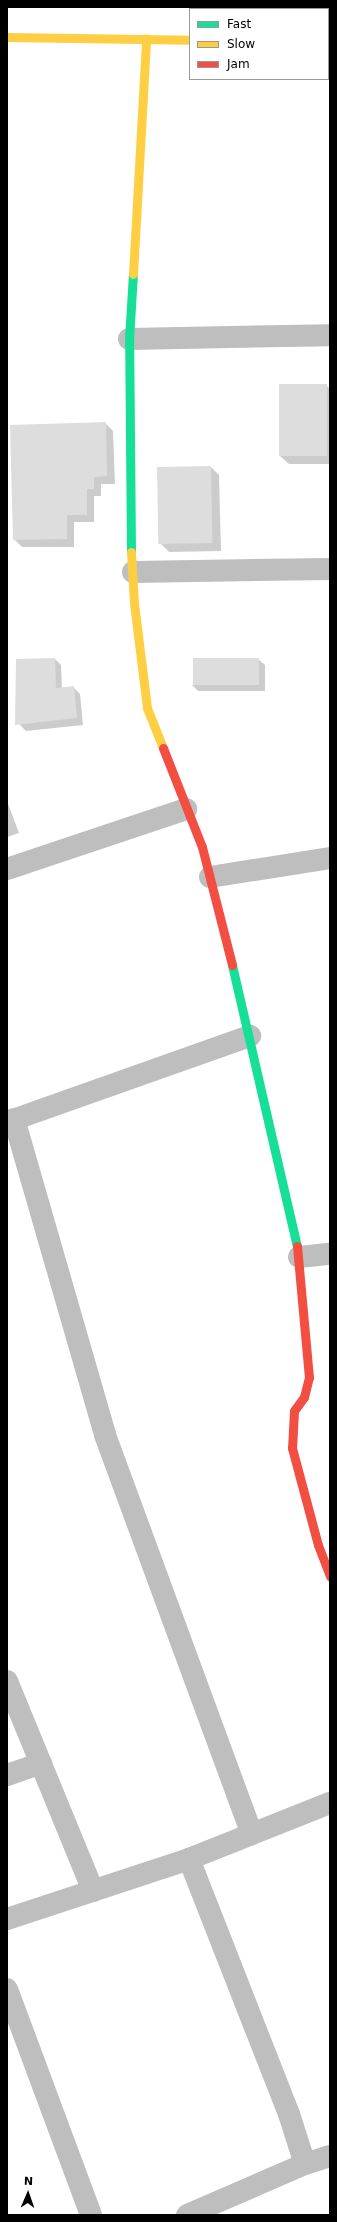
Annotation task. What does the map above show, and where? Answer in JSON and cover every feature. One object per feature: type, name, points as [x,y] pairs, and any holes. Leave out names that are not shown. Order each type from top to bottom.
[{"type":"street","points":[[7,37],[146,38],[189,40]]},
{"type":"street","points":[[146,38],[129,339],[133,572],[147,708],[202,846],[250,1036],[299,1257],[309,1376],[304,1397],[294,1410],[292,1448],[318,1545],[330,1577]]},
{"type":"street","points":[[129,339],[330,335]]},
{"type":"street","points":[[133,572],[330,569]]},
{"type":"street","points":[[7,869],[186,809]]},
{"type":"street","points":[[210,877],[329,861]]},
{"type":"street","points":[[250,1036],[10,1120],[105,1435],[252,1834]]},
{"type":"street","points":[[299,1257],[330,1254]]},
{"type":"street","points":[[7,1681],[93,1891]]},
{"type":"street","points":[[7,1775],[41,1763]]},
{"type":"street","points":[[7,1919],[189,1858],[330,1803]]},
{"type":"street","points":[[189,1858],[289,2114],[305,2164]]},
{"type":"street","points":[[7,1989],[91,2215]]},
{"type":"street","points":[[187,2215],[305,2164],[330,2156]]},
{"type":"building","points":[[279,384],[327,384],[327,456],[279,456]]},
{"type":"building","points":[[106,422],[107,476],[94,477],[94,489],[87,489],[87,515],[67,515],[67,539],[13,540],[10,425]]},
{"type":"building","points":[[211,466],[212,543],[158,544],[157,467]]},
{"type":"building","points":[[55,658],[56,688],[74,686],[77,718],[15,725],[16,659]]},
{"type":"building","points":[[193,658],[259,658],[259,685],[193,685]]},
{"type":"traffic: fast","points":[[131,552],[129,339],[133,274]]},
{"type":"traffic: fast","points":[[232,965],[297,1246]]},
{"type":"traffic: slow","points":[[7,37],[189,40]]},
{"type":"traffic: slow","points":[[133,274],[146,38]]},
{"type":"traffic: slow","points":[[131,552],[134,603],[147,708],[163,748]]},
{"type":"traffic: jam","points":[[163,748],[202,847],[232,965]]},
{"type":"traffic: jam","points":[[297,1246],[309,1377],[304,1397],[294,1411],[292,1448],[318,1545],[330,1577]]}]
